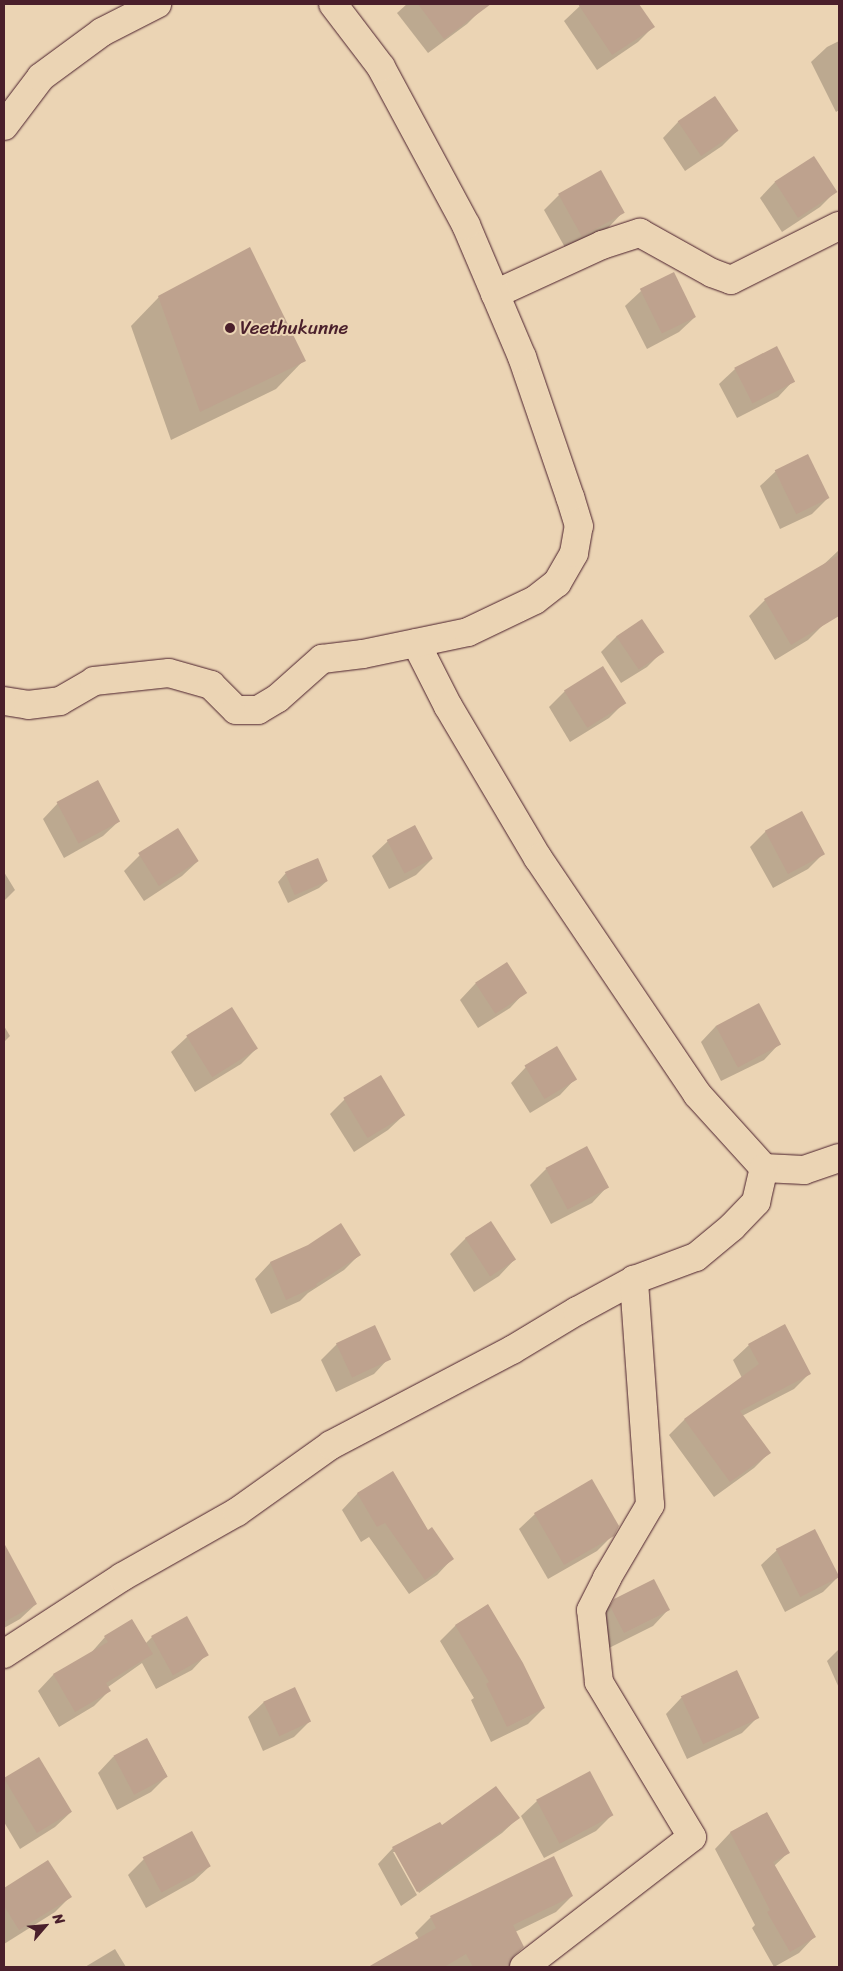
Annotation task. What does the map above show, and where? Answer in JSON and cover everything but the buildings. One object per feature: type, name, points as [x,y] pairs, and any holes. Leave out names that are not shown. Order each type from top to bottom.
[{"type":"street","points":[[4,126],[41,77],[102,32],[157,4]]},
{"type":"street","points":[[4,701],[28,704],[60,700],[94,681],[169,673],[211,685],[236,710],[258,710],[278,698],[322,659],[363,654],[468,632],[535,600],[557,583],[574,553],[579,526],[522,357],[466,225],[381,67],[333,4]]},
{"type":"street","points":[[495,294],[602,245],[640,233],[712,273],[731,280],[839,226]]},
{"type":"street","points":[[416,643],[448,706],[538,858],[697,1094],[764,1168],[804,1170],[839,1158]]},
{"type":"street","points":[[4,1654],[122,1577],[237,1512],[331,1445],[512,1350],[634,1280],[696,1257],[732,1227],[756,1202],[764,1168]]},
{"type":"street","points":[[524,1967],[692,1837],[599,1682],[591,1610],[607,1578],[650,1506],[634,1280]]},
{"type":"place","name":"Veethukunne","points":[[230,328]]}]
